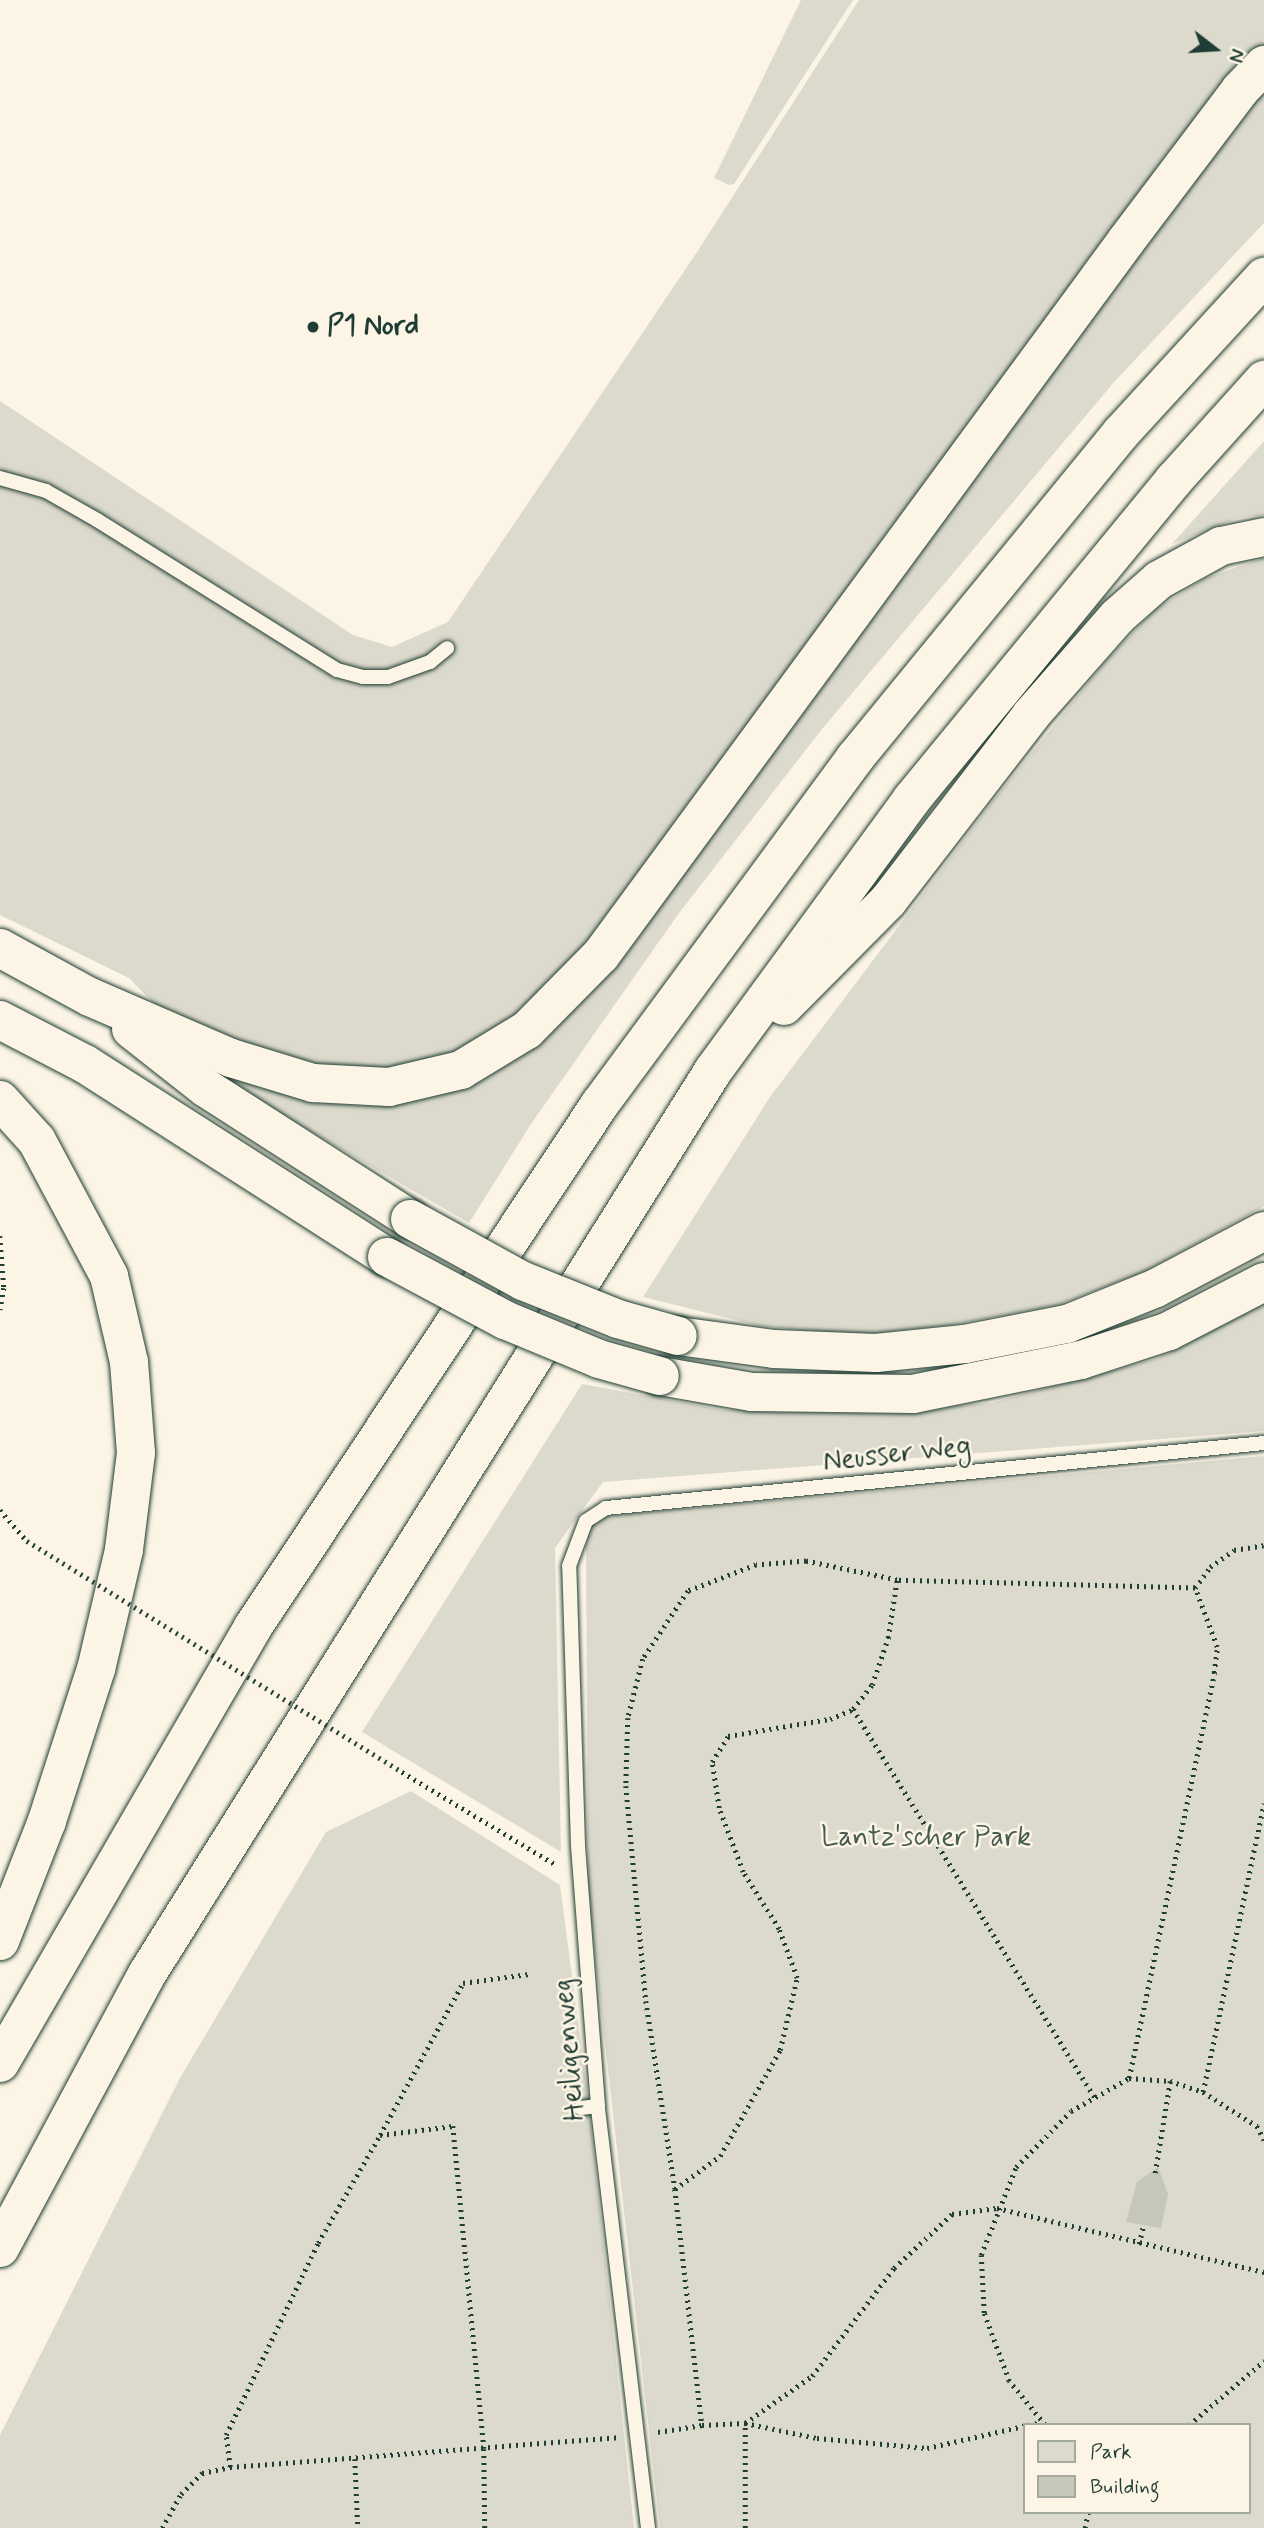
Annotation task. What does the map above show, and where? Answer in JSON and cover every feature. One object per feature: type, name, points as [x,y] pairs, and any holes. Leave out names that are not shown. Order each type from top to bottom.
[{"type":"highway","points":[[0,948],[90,997],[232,1058],[313,1083],[389,1087],[461,1070],[527,1030],[601,955],[1135,230],[1264,65]]},
{"type":"highway","points":[[0,2063],[253,1627],[600,1104],[855,758],[1122,433],[1264,277]]},
{"type":"highway","points":[[0,2248],[147,1974],[712,1071],[912,799],[1174,480],[1264,380]]},
{"type":"highway","points":[[712,1071],[888,901],[1031,715],[1117,617],[1159,580],[1221,546],[1264,537]]},
{"type":"highway","points":[[90,997],[206,1088],[410,1219],[523,1281],[618,1319],[678,1336],[774,1349],[876,1353],[978,1341],[1067,1324],[1156,1288],[1264,1231]]},
{"type":"highway","points":[[0,1020],[85,1064],[387,1257],[505,1320],[599,1359],[660,1376],[751,1392],[913,1394],[1081,1360],[1169,1331],[1264,1282]]},
{"type":"highway","points":[[0,1100],[37,1141],[109,1276],[129,1362],[136,1453],[124,1550],[96,1669],[47,1821],[0,1941]]},
{"type":"lane","points":[[0,478],[46,491],[97,520],[337,670],[363,677],[388,677],[411,671],[447,648]]},
{"type":"lane","name":"Neusser Weg","points":[[569,1566],[586,1521],[606,1508],[1264,1443]]},
{"type":"lane","name":"Heiligenweg","points":[[569,1566],[581,1880],[598,2106],[648,2528]]},
{"type":"lane","points":[[581,2108],[598,2106]]},
{"type":"path","points":[[0,1236],[0,1310]]},
{"type":"path","points":[[0,1510],[27,1541],[581,1880]]},
{"type":"path","points":[[1195,1588],[1210,1567],[1234,1550],[1264,1545]]},
{"type":"path","points":[[702,2426],[675,2189],[646,2001],[626,1786],[628,1718],[643,1659],[688,1591],[756,1564],[806,1561],[897,1580],[1195,1588]]},
{"type":"path","points":[[675,2189],[720,2156],[780,2050],[797,1978],[779,1929],[743,1871],[719,1808],[712,1762],[728,1736],[830,1718],[853,1709],[872,1685],[888,1638],[897,1580]]},
{"type":"path","points":[[1129,2078],[1214,1673],[1217,1647],[1195,1588]]},
{"type":"path","points":[[853,1709],[1096,2099]]},
{"type":"path","points":[[1203,2092],[1264,1803]]},
{"type":"path","points":[[230,2468],[226,2435],[318,2243],[463,1983],[529,1974]]},
{"type":"path","points":[[1043,2423],[1009,2381],[984,2313],[981,2255],[997,2208],[1016,2167],[1070,2111],[1096,2099],[1129,2078],[1170,2081],[1203,2092],[1257,2126],[1264,2140]]},
{"type":"path","points":[[1155,2173],[1170,2081]]},
{"type":"path","points":[[380,2136],[453,2126],[484,2449],[485,2528]]},
{"type":"path","points":[[746,2423],[812,2376],[894,2268],[952,2214],[997,2208],[1264,2272]]},
{"type":"path","points":[[1139,2244],[1143,2227]]},
{"type":"path","points":[[1191,2423],[1264,2361]]},
{"type":"path","points":[[745,2528],[746,2423]]},
{"type":"path","points":[[162,2528],[181,2494],[202,2473],[230,2468],[484,2449],[746,2423],[817,2438],[926,2448],[1023,2426]]},
{"type":"path","points":[[355,2459],[358,2528]]},
{"type":"green space","points":[[801,0],[853,0],[734,184],[729,185],[714,178]]},
{"type":"green space","points":[[859,0],[1264,0],[1264,223],[1115,381],[822,729],[679,913],[531,1124],[469,1223],[237,1089],[129,978],[0,915],[0,401],[353,635],[392,647],[448,622],[697,252]]},
{"type":"green space","points":[[1264,441],[1264,515],[1238,518],[1172,544]]},
{"type":"green space","points":[[1264,558],[1264,1206],[1143,1272],[1056,1305],[951,1325],[858,1335],[760,1326],[643,1297],[770,1097],[993,801],[1110,656],[1156,609],[1206,578]]},
{"type":"green space","points":[[1264,1304],[1264,1431],[603,1482],[555,1548],[561,1852],[362,1732],[582,1384],[723,1410],[861,1412],[991,1403],[1156,1359]]},
{"type":"green space","name":"Lantz'scher Park","points":[[1264,1456],[1264,2528],[660,2528],[588,1893],[586,1546],[591,1523],[609,1516]]},
{"type":"green space","points":[[411,1791],[560,1885],[587,2090],[634,2528],[0,2528],[0,2435],[180,2078],[326,1832]]},
{"type":"building","points":[[1158,2167],[1168,2194],[1161,2228],[1126,2222],[1137,2182]]},
{"type":"place","name":"P1 Nord","points":[[313,327]]}]
